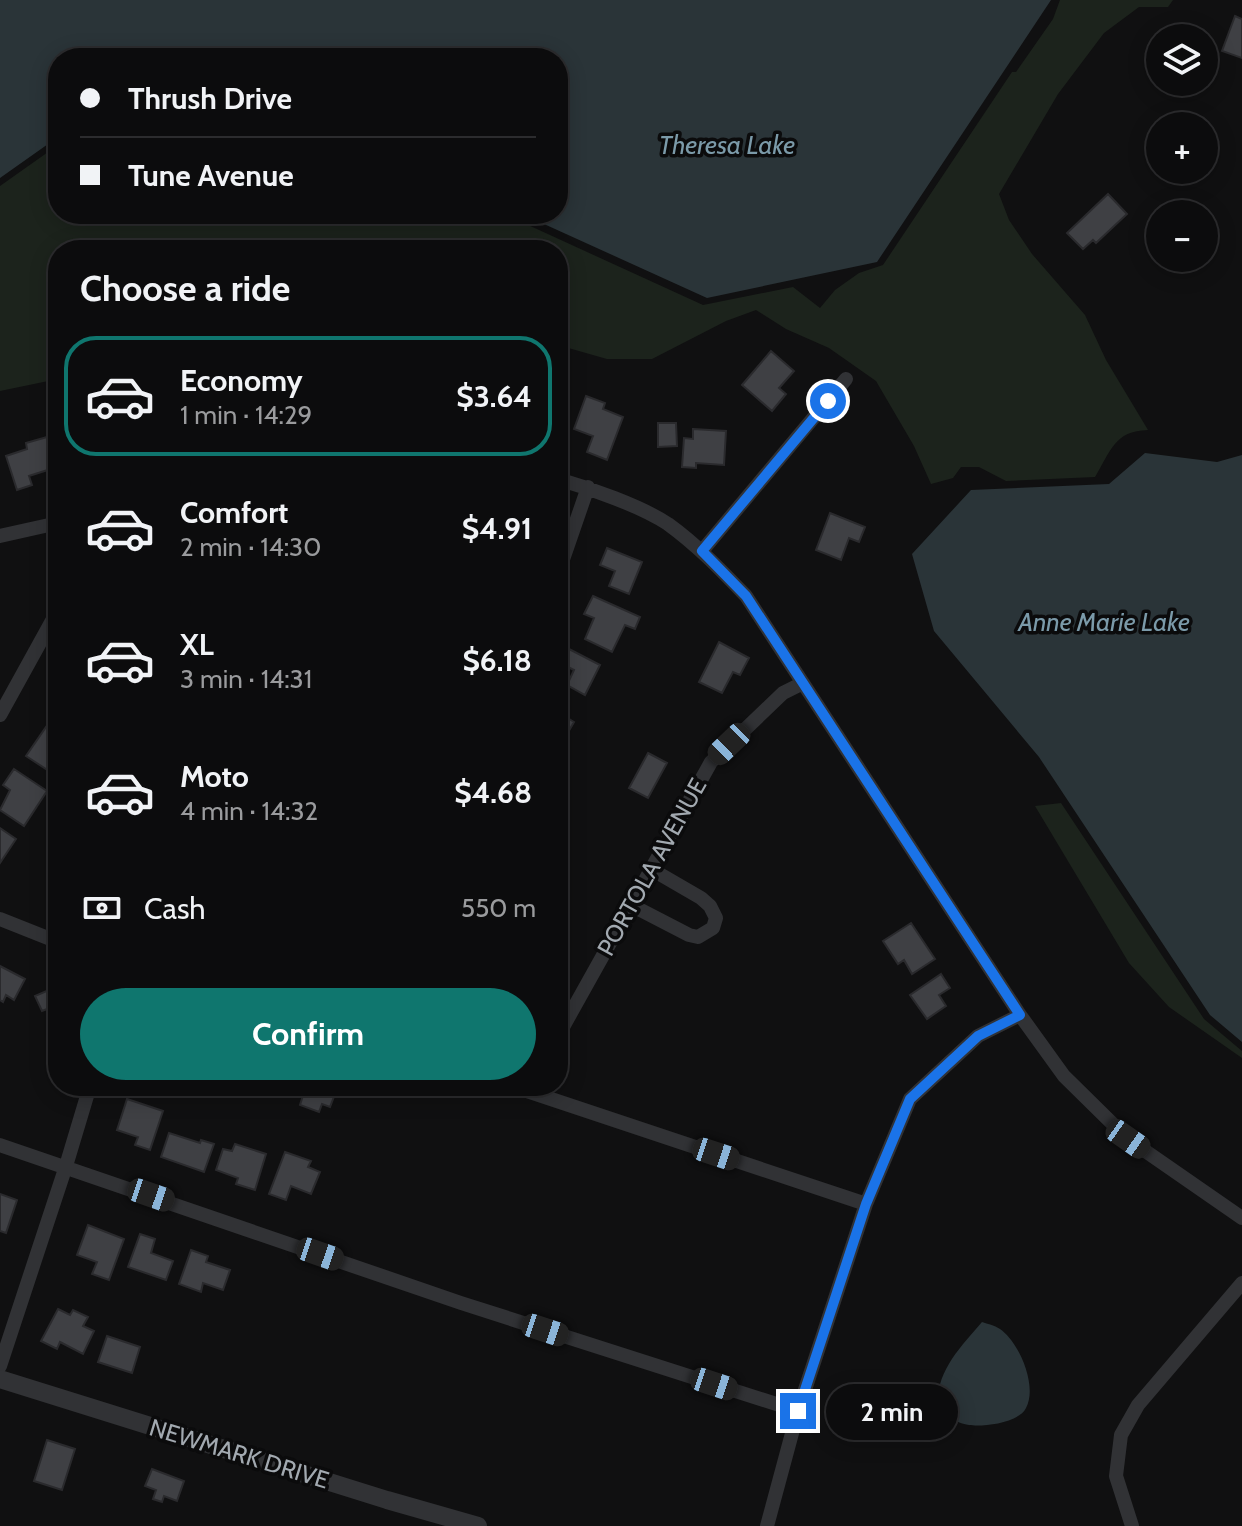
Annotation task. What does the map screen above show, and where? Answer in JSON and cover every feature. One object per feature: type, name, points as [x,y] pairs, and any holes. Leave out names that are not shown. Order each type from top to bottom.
[{"type":"street","points":[[702,551],[846,379]]},
{"type":"street","points":[[568,482],[588,487],[665,522],[702,551],[746,596],[1020,1015],[1064,1076],[1128,1139],[1242,1218]]},
{"type":"street","points":[[568,545],[588,487]]},
{"type":"street","points":[[0,536],[48,526]]},
{"type":"street","points":[[0,715],[48,628]]},
{"type":"street","name":"PORTOLA AVENUE","points":[[568,1018],[711,762],[783,693],[803,683]]},
{"type":"street","points":[[631,905],[689,935],[698,937],[713,928],[716,918],[710,906],[651,869]]},
{"type":"street","points":[[0,919],[48,938]]},
{"type":"street","points":[[767,1526],[798,1411],[866,1204],[910,1099],[978,1036],[1020,1015]]},
{"type":"street","points":[[0,1366],[87,1096]]},
{"type":"street","points":[[553,1096],[866,1204]]},
{"type":"street","points":[[0,1145],[461,1303],[798,1411]]},
{"type":"street","points":[[1132,1526],[1116,1476],[1121,1435],[1138,1405],[1242,1283]]},
{"type":"street","name":"NEWMARK DRIVE","points":[[0,1379],[478,1526]]},
{"type":"shaded area","points":[[1060,0],[1173,0],[1168,7],[1139,7],[1104,33],[1058,94],[999,194],[1009,220],[1032,254],[1085,315],[1106,360],[1148,430],[1121,438],[1095,477],[1006,481],[979,467],[961,467],[953,478],[931,484],[914,446],[876,381],[829,348],[786,329],[756,310],[726,321],[652,359],[607,359],[568,348],[568,243],[703,305],[793,287],[820,308],[835,290],[859,273],[883,265],[1012,72],[1016,72],[1053,19]]},
{"type":"shaded area","points":[[48,152],[48,224],[526,224],[561,240],[48,240],[48,381],[0,391],[0,186]]},
{"type":"shaded area","points":[[1061,803],[1204,1019],[1242,1051],[1242,1058],[1169,1007],[1129,963],[1035,806]]},
{"type":"water","name":"Theresa Lake","points":[[0,0],[1051,0],[877,262],[707,298],[544,224],[568,224],[568,48],[48,48],[48,144],[0,178]]},
{"type":"water","name":"Anne Marie Lake","points":[[1145,453],[1217,462],[1242,455],[1242,1042],[1210,1015],[1039,757],[934,631],[912,554],[971,490],[1109,484]]},
{"type":"water","points":[[982,1322],[1000,1329],[1014,1344],[1025,1365],[1029,1399],[1026,1408],[1016,1417],[991,1424],[969,1425],[939,1413],[938,1399],[949,1363]]},
{"type":"building","points":[[1235,16],[1242,19],[1242,58],[1222,51]]},
{"type":"building","points":[[1108,194],[1127,214],[1096,243],[1093,240],[1083,249],[1067,233]]},
{"type":"building","points":[[771,351],[794,371],[779,388],[786,394],[772,411],[742,385]]},
{"type":"building","points":[[586,396],[605,403],[603,409],[623,417],[607,460],[587,452],[593,436],[574,429]]},
{"type":"building","points":[[658,423],[676,423],[677,446],[658,447]]},
{"type":"building","points":[[693,429],[726,431],[724,465],[696,463],[696,468],[682,467],[684,438],[693,439]]},
{"type":"building","points":[[47,437],[48,470],[29,476],[32,485],[17,490],[6,456],[27,449],[26,443]]},
{"type":"building","points":[[830,513],[865,527],[859,542],[849,538],[841,560],[816,550]]},
{"type":"building","points":[[607,548],[642,562],[629,594],[609,586],[615,571],[600,565]]},
{"type":"building","points":[[593,596],[640,617],[635,629],[625,625],[612,652],[585,639],[594,618],[584,614]]},
{"type":"building","points":[[719,642],[749,658],[740,675],[733,672],[722,693],[699,682]]},
{"type":"building","points":[[568,651],[600,665],[585,695],[568,686],[574,670],[568,667]]},
{"type":"building","points":[[568,718],[574,722],[568,732]]},
{"type":"building","points":[[46,727],[48,728],[48,770],[26,756]]},
{"type":"building","points":[[648,753],[667,763],[648,798],[629,788]]},
{"type":"building","points":[[14,769],[47,791],[24,826],[0,810],[10,790],[3,785]]},
{"type":"building","points":[[0,828],[16,839],[0,863]]},
{"type":"building","points":[[911,923],[935,959],[912,974],[904,960],[898,964],[883,941]]},
{"type":"building","points":[[0,966],[25,979],[14,1000],[6,995],[3,1002],[0,1000]]},
{"type":"building","points":[[941,974],[950,988],[939,995],[946,1006],[927,1019],[910,995]]},
{"type":"building","points":[[48,990],[48,1011],[42,1011],[35,996]]},
{"type":"building","points":[[303,1096],[334,1096],[330,1107],[322,1104],[319,1112],[300,1105]]},
{"type":"building","points":[[127,1099],[163,1111],[150,1150],[135,1145],[138,1137],[117,1130]]},
{"type":"building","points":[[169,1133],[214,1144],[204,1172],[161,1157]]},
{"type":"building","points":[[235,1144],[266,1154],[255,1190],[236,1184],[238,1178],[216,1170],[223,1149],[232,1151]]},
{"type":"building","points":[[285,1152],[311,1161],[308,1167],[320,1172],[311,1194],[291,1186],[286,1200],[269,1194]]},
{"type":"building","points":[[0,1194],[17,1200],[6,1233],[0,1231]]},
{"type":"building","points":[[88,1225],[124,1239],[109,1280],[92,1274],[97,1262],[77,1255]]},
{"type":"building","points":[[140,1234],[155,1239],[151,1253],[173,1261],[166,1280],[128,1267]]},
{"type":"building","points":[[191,1250],[208,1256],[206,1262],[230,1270],[223,1290],[203,1283],[201,1292],[179,1284]]},
{"type":"building","points":[[58,1309],[70,1315],[73,1310],[88,1317],[83,1326],[94,1331],[83,1354],[60,1342],[57,1349],[41,1341]]},
{"type":"building","points":[[107,1336],[140,1347],[132,1373],[98,1362]]},
{"type":"building","points":[[47,1440],[75,1449],[62,1490],[34,1481]]},
{"type":"building","points":[[152,1469],[184,1481],[177,1501],[164,1496],[162,1502],[153,1499],[156,1490],[145,1486]]},
{"type":"route","points":[[798,1411],[866,1204],[910,1099],[978,1036],[1020,1015],[746,596],[702,551],[828,401]]}]
